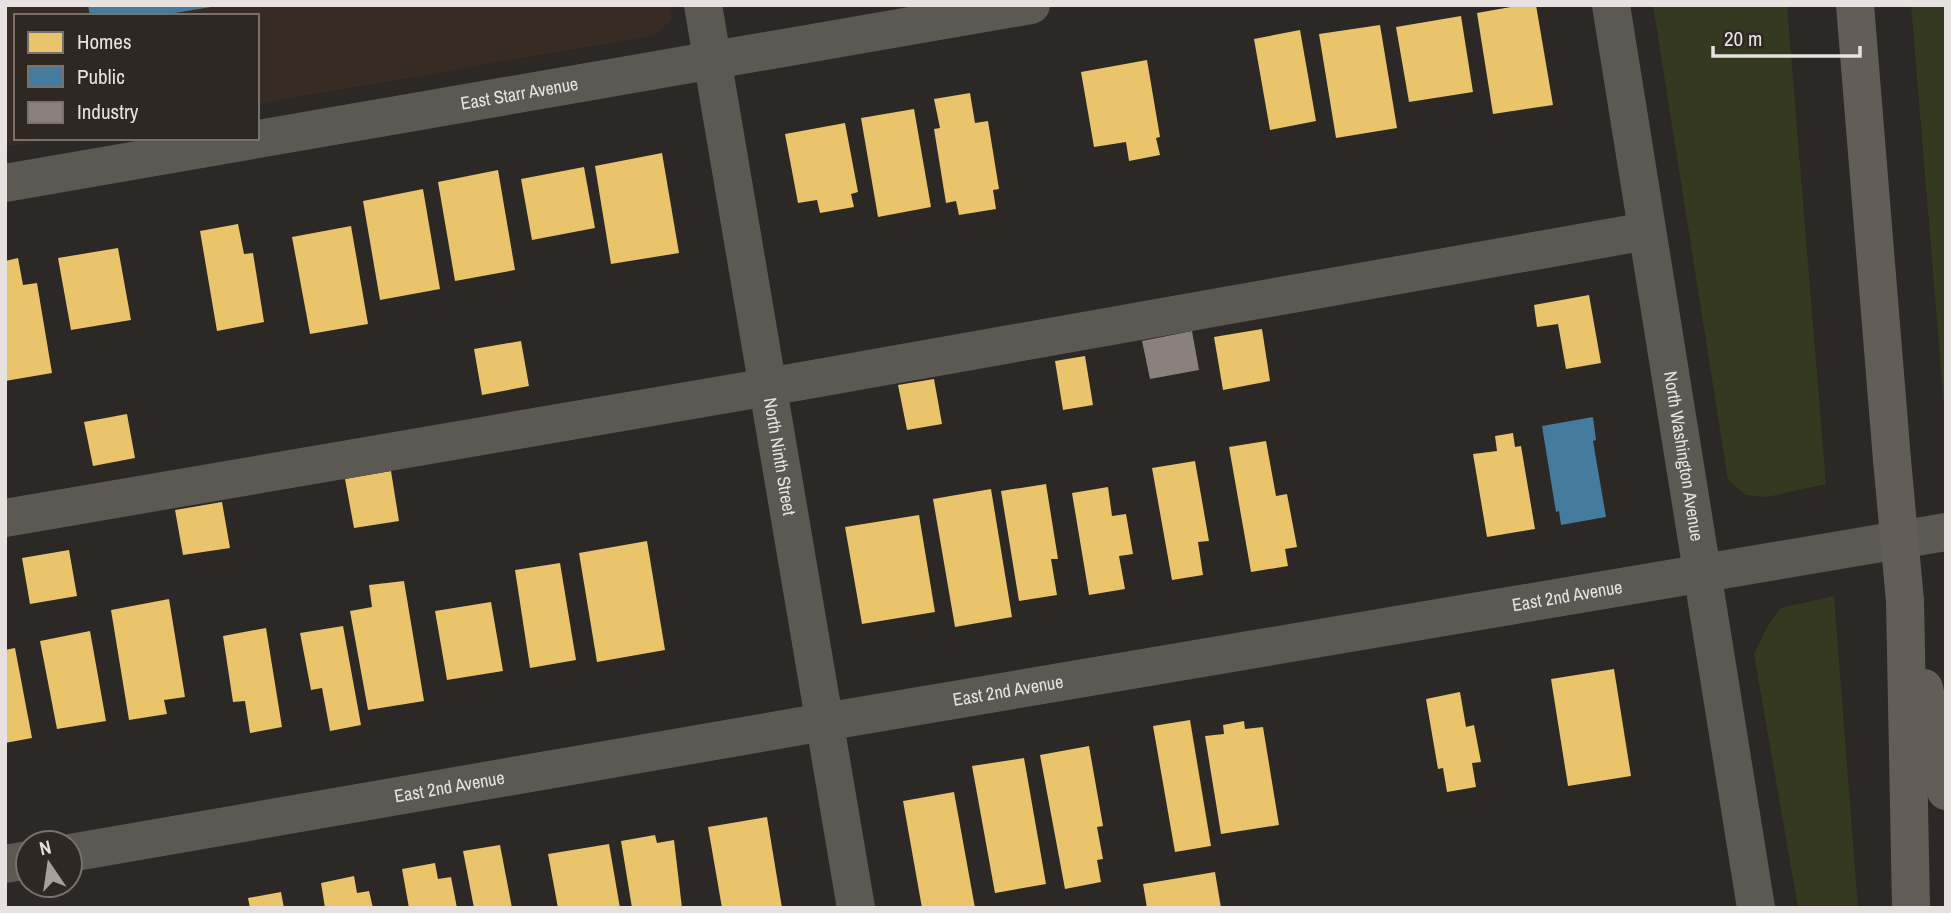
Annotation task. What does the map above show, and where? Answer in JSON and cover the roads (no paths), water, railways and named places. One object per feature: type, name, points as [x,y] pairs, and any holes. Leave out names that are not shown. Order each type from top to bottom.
[{"type":"highway","points":[[1855,5],[1905,601],[1910,908]]},
{"type":"highway","points":[[1905,601],[1946,791]]},
{"type":"street","name":"North Ninth Street","points":[[703,5],[856,908]]},
{"type":"street","name":"East Starr Avenue","points":[[259,139],[1031,5]]},
{"type":"street","name":"North Washington Avenue","points":[[1611,5],[1702,574],[1751,907]]},
{"type":"street","name":"East Starr Avenue","points":[[5,183],[252,140]]},
{"type":"street","points":[[5,518],[768,387],[1647,231]]},
{"type":"street","name":"East 2nd Avenue","points":[[84,851],[1946,532]]}]
